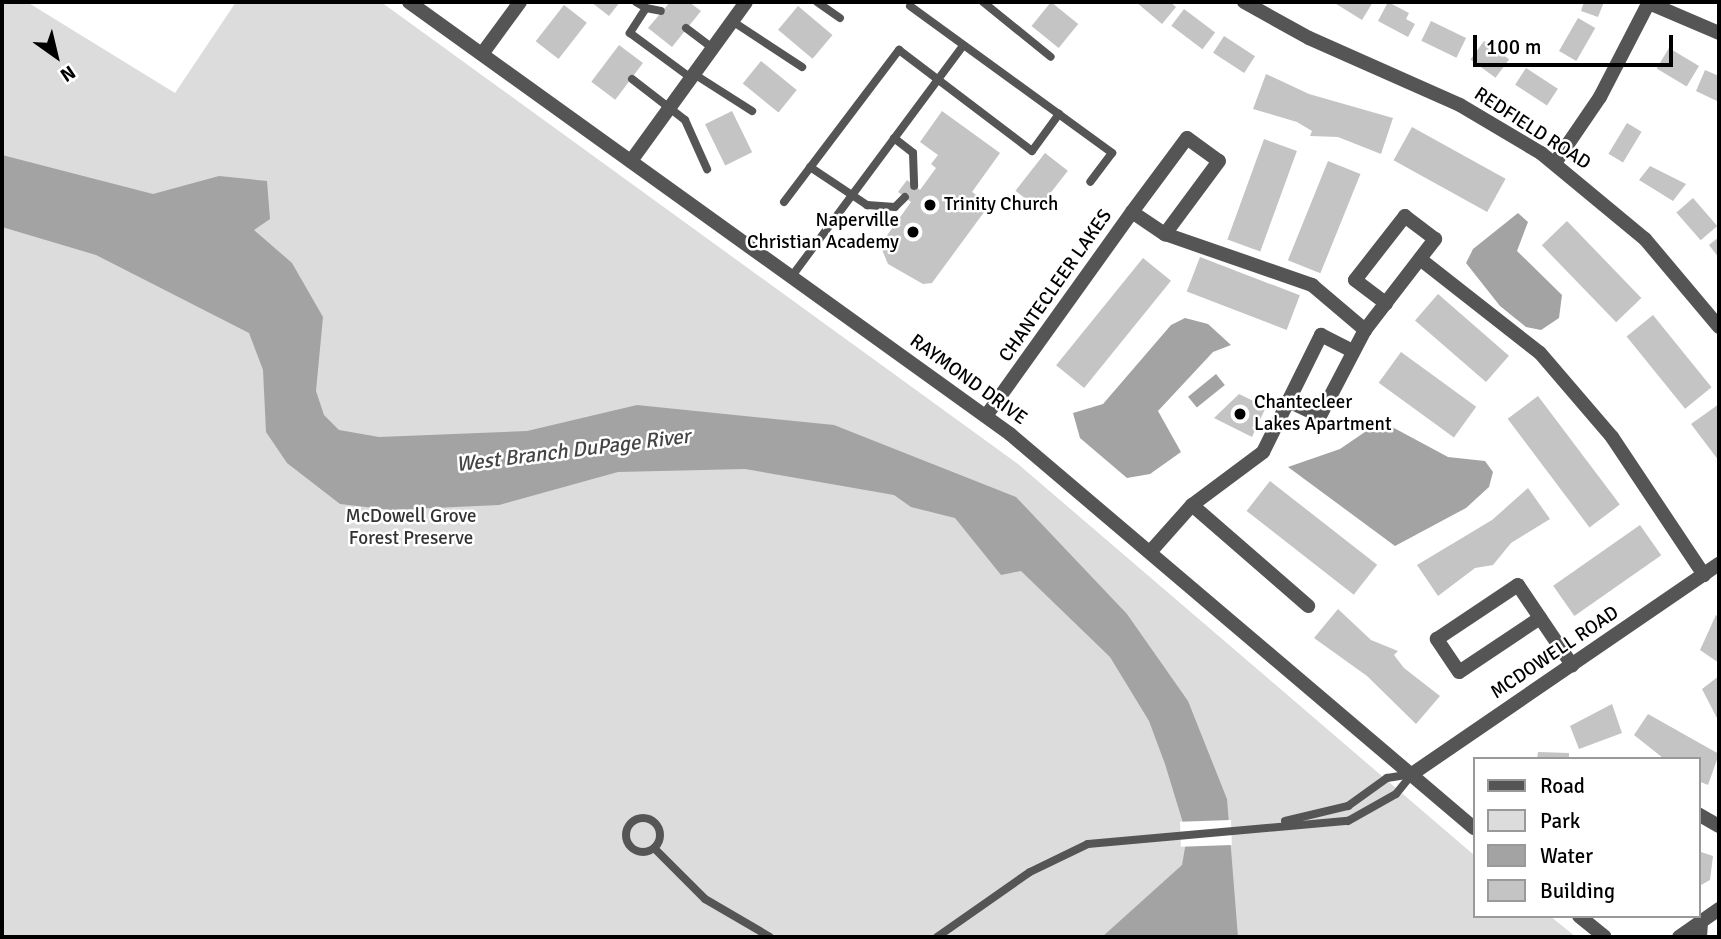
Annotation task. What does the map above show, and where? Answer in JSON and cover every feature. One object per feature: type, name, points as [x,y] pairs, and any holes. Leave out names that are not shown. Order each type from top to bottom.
[{"type":"street","name":"RAYMOND DRIVE","points":[[409,2],[986,416],[1151,551],[1472,826]]},
{"type":"street","points":[[482,54],[520,2]]},
{"type":"street","points":[[631,161],[746,2]]},
{"type":"street","name":"REDFIELD ROAD","points":[[1244,2],[1309,38],[1460,105],[1555,163],[1645,239],[1719,327]]},
{"type":"street","points":[[1555,163],[1600,97],[1649,2],[1719,33]]},
{"type":"street","name":"CHANTECLEER LAKES","points":[[986,416],[1187,138],[1219,161],[1165,234]]},
{"type":"street","name":"CHANTECLEER LAKES","points":[[1132,212],[1165,234],[1312,285],[1365,330]]},
{"type":"street","points":[[1288,401],[1320,416],[1365,330],[1386,303],[1420,258],[1435,239],[1405,215],[1355,280],[1386,303]]},
{"type":"street","points":[[1420,258],[1540,353],[1612,437],[1704,575]]},
{"type":"street","points":[[1151,551],[1192,505],[1251,467],[1321,335],[1353,351]]},
{"type":"street","points":[[1192,505],[1308,606]]},
{"type":"street","name":"MCDOWELL ROAD","points":[[1412,774],[1719,564]]},
{"type":"street","points":[[1540,618],[1459,672],[1437,639],[1518,584],[1572,665]]},
{"type":"street","points":[[1700,815],[1719,826]]},
{"type":"street","points":[[1679,937],[1691,924],[1701,930],[1719,909]]},
{"type":"street","points":[[1581,918],[1605,937]]},
{"type":"lane","points":[[636,2],[646,8],[661,11]]},
{"type":"lane","points":[[817,2],[840,18]]},
{"type":"lane","points":[[983,2],[1051,57]]},
{"type":"lane","points":[[910,6],[1112,153],[1090,182]]},
{"type":"lane","points":[[646,8],[630,33],[692,76],[752,111]]},
{"type":"lane","points":[[732,21],[802,67]]},
{"type":"lane","points":[[686,28],[713,48]]},
{"type":"lane","points":[[792,276],[963,46]]},
{"type":"lane","points":[[785,202],[899,50],[1032,151],[1059,114]]},
{"type":"lane","points":[[632,79],[685,120],[707,169]]},
{"type":"lane","points":[[894,138],[913,153],[914,186]]},
{"type":"lane","points":[[810,167],[850,197],[883,208],[905,197]]},
{"type":"lane","points":[[1255,827],[1336,811],[1387,778],[1412,774]]},
{"type":"lane","points":[[937,937],[1063,853],[1088,844],[1362,817],[1396,794],[1412,774]]},
{"type":"lane","points":[[654,848],[659,826],[643,817],[632,822],[626,836],[631,847],[654,848],[705,899],[770,937]]},
{"type":"green space","name":"McDowell Grove Forest Preserve","points":[[2,2],[27,2],[175,93],[236,2],[381,2],[1018,464],[1472,853],[1472,918],[1552,918],[1576,937],[2,937]]},
{"type":"water","name":"West Branch DuPage River","points":[[2,155],[153,194],[219,176],[267,181],[270,219],[254,230],[292,263],[323,317],[316,391],[324,415],[339,430],[379,437],[527,431],[637,405],[834,425],[1016,497],[1127,614],[1188,701],[1227,799],[1238,937],[1102,937],[1182,865],[1187,836],[1165,764],[1149,721],[1110,657],[1021,571],[1001,575],[955,518],[911,507],[894,495],[745,469],[618,472],[499,505],[391,510],[340,504],[287,463],[266,432],[263,370],[249,333],[96,255],[2,227]]},
{"type":"water","points":[[1518,213],[1528,222],[1517,251],[1562,295],[1559,318],[1541,330],[1526,327],[1500,306],[1466,263],[1473,249]]},
{"type":"water","points":[[1185,318],[1208,324],[1231,345],[1213,352],[1158,411],[1181,452],[1150,474],[1127,478],[1080,438],[1073,413],[1103,404],[1171,325]]},
{"type":"water","points":[[1216,374],[1225,385],[1197,408],[1188,397]]},
{"type":"water","points":[[1381,421],[1448,457],[1485,461],[1493,472],[1489,487],[1466,508],[1395,546],[1288,467],[1340,449]]},
{"type":"pier","points":[[1231,820],[1232,845],[1181,847],[1180,822]]},
{"type":"building","points":[[591,2],[620,2],[609,16]]},
{"type":"building","points":[[670,2],[689,2],[701,11],[672,47],[648,28]]},
{"type":"building","points":[[1051,2],[1078,24],[1059,48],[1031,26]]},
{"type":"building","points":[[1136,2],[1170,2],[1176,7],[1162,24]]},
{"type":"building","points":[[1333,2],[1373,2],[1362,20]]},
{"type":"building","points":[[1388,2],[1409,13],[1406,19],[1415,24],[1408,37],[1378,21]]},
{"type":"building","points":[[1584,2],[1604,2],[1598,17],[1581,11]]},
{"type":"building","points":[[564,5],[587,23],[559,59],[536,41]]},
{"type":"building","points":[[798,6],[832,35],[813,59],[778,30]]},
{"type":"building","points":[[1184,9],[1215,32],[1203,49],[1171,26]]},
{"type":"building","points":[[1578,18],[1595,28],[1576,61],[1559,51]]},
{"type":"building","points":[[1431,21],[1466,38],[1456,58],[1421,41]]},
{"type":"building","points":[[1224,36],[1255,56],[1244,73],[1213,53]]},
{"type":"building","points":[[1484,41],[1509,59],[1496,78],[1470,60]]},
{"type":"building","points":[[619,45],[643,63],[615,100],[591,82]]},
{"type":"building","points":[[1669,48],[1699,66],[1687,87],[1657,69]]},
{"type":"building","points":[[761,61],[797,90],[778,112],[743,84]]},
{"type":"building","points":[[1526,68],[1558,89],[1547,105],[1515,85]]},
{"type":"building","points":[[1705,70],[1719,76],[1719,102],[1696,91]]},
{"type":"building","points":[[1266,74],[1309,94],[1393,118],[1381,154],[1338,137],[1310,136],[1312,131],[1297,122],[1253,109]]},
{"type":"building","points":[[732,111],[752,152],[725,165],[705,124]]},
{"type":"building","points":[[942,111],[1000,153],[972,192],[990,204],[932,283],[923,284],[888,264],[880,245],[911,202],[898,192],[907,180],[920,190],[936,168],[931,164],[938,155],[920,142]]},
{"type":"building","points":[[1627,123],[1642,132],[1623,163],[1608,154]]},
{"type":"building","points":[[1412,127],[1506,179],[1487,212],[1394,160]]},
{"type":"building","points":[[1264,139],[1297,151],[1260,252],[1227,240]]},
{"type":"building","points":[[1045,153],[1068,171],[1038,209],[1015,191]]},
{"type":"building","points":[[1328,161],[1360,174],[1320,273],[1288,260]]},
{"type":"building","points":[[1650,166],[1686,184],[1673,201],[1639,180]]},
{"type":"building","points":[[1693,198],[1717,226],[1701,240],[1676,212]]},
{"type":"building","points":[[1567,221],[1641,298],[1616,322],[1542,245]]},
{"type":"building","points":[[1719,237],[1719,258],[1709,245]]},
{"type":"building","points":[[1200,257],[1300,295],[1287,330],[1187,292]]},
{"type":"building","points":[[1143,258],[1171,281],[1084,388],[1056,365]]},
{"type":"building","points":[[1438,294],[1509,356],[1486,382],[1415,320]]},
{"type":"building","points":[[1653,315],[1712,387],[1685,409],[1627,336]]},
{"type":"building","points":[[1401,352],[1476,407],[1454,437],[1379,383]]},
{"type":"building","name":"Chantecleer Lakes Apartment","points":[[1239,394],[1266,407],[1252,437],[1214,418]]},
{"type":"building","points":[[1538,396],[1620,505],[1589,527],[1508,419]]},
{"type":"building","points":[[1719,404],[1719,461],[1691,424]]},
{"type":"building","points":[[1270,481],[1377,565],[1354,595],[1247,511]]},
{"type":"building","points":[[1528,488],[1550,519],[1511,543],[1493,565],[1475,568],[1438,596],[1417,565],[1492,520]]},
{"type":"building","points":[[1640,525],[1661,555],[1574,616],[1553,586]]},
{"type":"building","points":[[1338,609],[1371,640],[1398,651],[1394,655],[1404,668],[1440,696],[1416,724],[1367,676],[1314,638]]},
{"type":"building","points":[[1716,615],[1719,617],[1719,663],[1700,650]]},
{"type":"building","points":[[1719,676],[1719,722],[1702,689]]},
{"type":"building","points":[[1612,704],[1622,733],[1579,749],[1570,726]]},
{"type":"building","points":[[1648,714],[1719,754],[1708,785],[1700,782],[1700,757],[1662,757],[1634,735]]},
{"type":"building","points":[[1538,752],[1569,753],[1569,757],[1537,757]]},
{"type":"building","points":[[1700,852],[1713,856],[1710,880],[1701,885]]},
{"type":"place","name":"Trinity Church","points":[[930,205]]},
{"type":"place","name":"Naperville Christian Academy","points":[[913,232]]},
{"type":"place","name":"Chantecleer Lakes Apartment","points":[[1240,414]]}]
